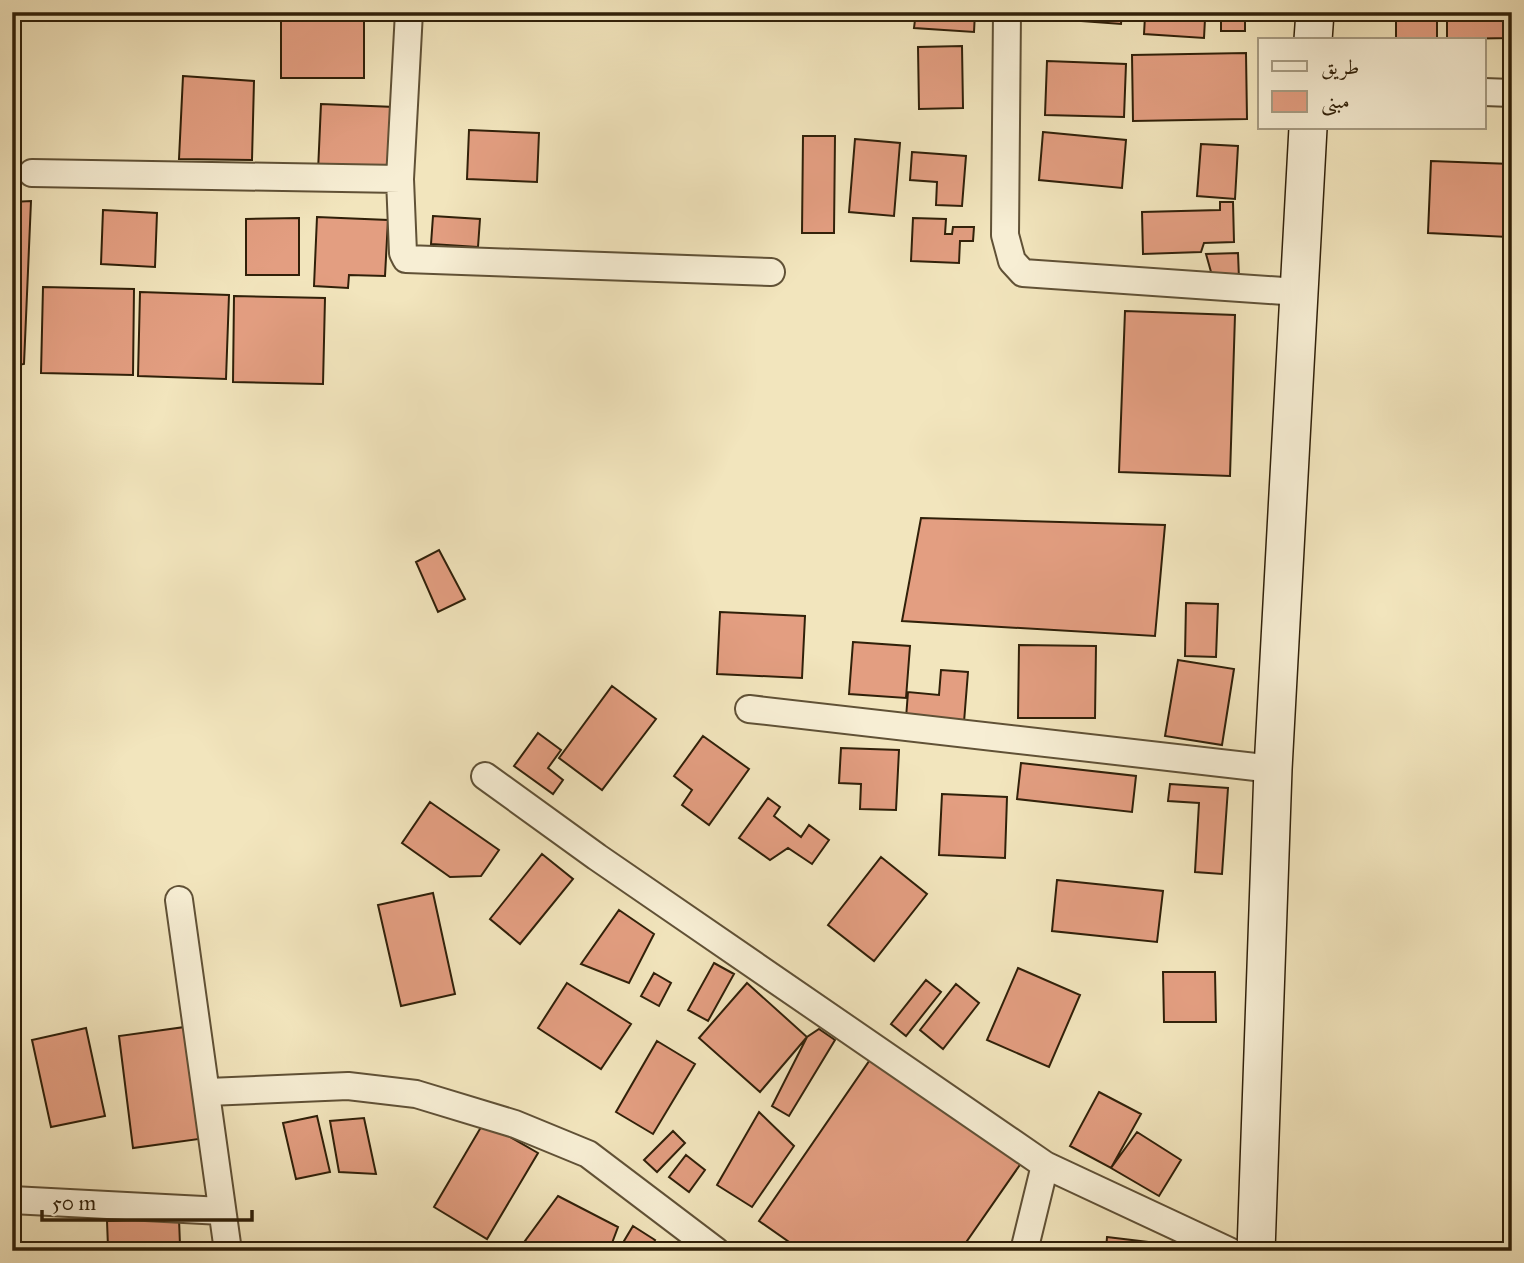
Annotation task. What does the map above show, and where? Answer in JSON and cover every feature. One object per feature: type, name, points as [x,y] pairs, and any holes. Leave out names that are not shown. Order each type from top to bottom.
[{"type":"street","points":[[409,12],[400,180],[403,253],[406,259],[413,262],[771,272]]},
{"type":"street","points":[[1007,12],[1005,235],[1012,261],[1023,273],[1298,292]]},
{"type":"street","points":[[1313,38],[1315,12]]},
{"type":"street","points":[[1486,92],[1512,93]]},
{"type":"street","points":[[1256,1251],[1273,769],[1308,130]]},
{"type":"street","points":[[32,173],[400,180]]},
{"type":"street","points":[[749,709],[1273,769]]},
{"type":"street","points":[[485,776],[597,857],[1045,1165],[1228,1251]]},
{"type":"street","points":[[179,900],[208,1092],[228,1251]]},
{"type":"street","points":[[208,1092],[348,1086],[416,1094],[515,1124],[588,1154],[716,1251]]},
{"type":"street","points":[[1024,1251],[1045,1165]]},
{"type":"street","points":[[12,1200],[222,1211]]},
{"type":"building","points":[[281,12],[349,12],[349,19],[364,19],[364,78],[281,78]]},
{"type":"building","points":[[916,12],[975,12],[974,32],[914,28]]},
{"type":"building","points":[[1041,12],[1122,12],[1121,24],[1041,18]]},
{"type":"building","points":[[1221,12],[1245,12],[1245,31],[1221,31]]},
{"type":"building","points":[[1396,12],[1437,12],[1437,38],[1396,38]]},
{"type":"building","points":[[1447,12],[1512,12],[1512,38],[1447,38]]},
{"type":"building","points":[[1145,16],[1205,19],[1204,38],[1144,34]]},
{"type":"building","points":[[962,46],[963,108],[919,109],[918,47]]},
{"type":"building","points":[[1246,53],[1247,119],[1133,121],[1132,55]]},
{"type":"building","points":[[1047,61],[1126,64],[1124,117],[1045,115]]},
{"type":"building","points":[[183,76],[254,81],[252,160],[179,159]]},
{"type":"building","points":[[321,104],[395,107],[392,174],[318,171]]},
{"type":"building","points":[[469,130],[539,133],[537,182],[467,179]]},
{"type":"building","points":[[1043,132],[1126,140],[1122,188],[1039,180]]},
{"type":"building","points":[[803,136],[835,136],[834,233],[802,233]]},
{"type":"building","points":[[855,139],[900,143],[894,216],[849,212]]},
{"type":"building","points":[[1201,144],[1238,146],[1235,199],[1197,196]]},
{"type":"building","points":[[912,152],[966,156],[962,206],[936,205],[937,182],[910,180]]},
{"type":"building","points":[[1431,161],[1511,164],[1508,237],[1428,233]]},
{"type":"building","points":[[31,201],[24,364],[12,366],[12,202]]},
{"type":"building","points":[[1220,202],[1233,202],[1234,242],[1204,243],[1201,252],[1143,254],[1142,212],[1220,210]]},
{"type":"building","points":[[103,210],[157,213],[155,267],[101,264]]},
{"type":"building","points":[[433,216],[480,219],[478,247],[431,244]]},
{"type":"building","points":[[317,217],[388,220],[385,276],[349,275],[348,288],[314,286]]},
{"type":"building","points":[[299,218],[299,275],[246,275],[246,219]]},
{"type":"building","points":[[913,218],[946,219],[945,234],[952,234],[953,227],[974,227],[973,241],[960,241],[959,263],[911,261]]},
{"type":"building","points":[[1238,253],[1239,279],[1213,279],[1206,254]]},
{"type":"building","points":[[43,287],[134,289],[133,375],[41,373]]},
{"type":"building","points":[[140,292],[229,295],[226,379],[138,376]]},
{"type":"building","points":[[234,296],[325,298],[323,384],[233,382]]},
{"type":"building","points":[[1125,311],[1235,315],[1230,476],[1119,472]]},
{"type":"building","points":[[921,518],[1165,525],[1155,636],[902,621]]},
{"type":"building","points":[[439,550],[465,599],[438,612],[416,562]]},
{"type":"building","points":[[1186,603],[1218,604],[1216,657],[1185,656]]},
{"type":"building","points":[[720,612],[805,616],[802,678],[717,674]]},
{"type":"building","points":[[853,642],[910,646],[906,698],[849,694]]},
{"type":"building","points":[[1019,645],[1096,646],[1095,718],[1018,718]]},
{"type":"building","points":[[1178,660],[1234,669],[1222,745],[1165,736]]},
{"type":"building","points":[[941,670],[968,672],[964,722],[906,718],[908,692],[939,695]]},
{"type":"building","points":[[612,686],[656,719],[602,790],[559,758]]},
{"type":"building","points":[[538,733],[561,750],[548,768],[563,780],[553,794],[514,766]]},
{"type":"building","points":[[703,736],[749,769],[709,825],[682,805],[692,790],[674,776]]},
{"type":"building","points":[[841,748],[899,750],[896,810],[860,809],[861,784],[839,783]]},
{"type":"building","points":[[1021,763],[1136,776],[1132,812],[1017,799]]},
{"type":"building","points":[[1170,784],[1228,788],[1222,874],[1195,872],[1199,803],[1168,801]]},
{"type":"building","points":[[942,794],[1007,797],[1005,858],[939,855]]},
{"type":"building","points":[[768,798],[780,807],[774,816],[801,837],[809,825],[829,840],[812,864],[788,848],[770,860],[739,838]]},
{"type":"building","points":[[430,802],[499,850],[481,876],[450,877],[402,843]]},
{"type":"building","points":[[542,854],[573,879],[520,944],[490,919]]},
{"type":"building","points":[[881,857],[927,894],[874,961],[828,925]]},
{"type":"building","points":[[1057,880],[1163,891],[1157,942],[1052,931]]},
{"type":"building","points":[[433,893],[455,994],[401,1006],[378,905]]},
{"type":"building","points":[[619,910],[654,934],[629,983],[581,964]]},
{"type":"building","points":[[714,963],[734,974],[708,1021],[688,1010]]},
{"type":"building","points":[[1018,968],[1080,995],[1049,1067],[987,1040]]},
{"type":"building","points":[[1163,972],[1215,972],[1216,1022],[1164,1022]]},
{"type":"building","points":[[654,973],[671,983],[659,1006],[641,996]]},
{"type":"building","points":[[926,980],[941,992],[906,1036],[891,1024]]},
{"type":"building","points":[[567,983],[631,1024],[601,1069],[538,1028]]},
{"type":"building","points":[[747,983],[807,1037],[760,1092],[699,1038]]},
{"type":"building","points":[[956,984],[979,1003],[943,1049],[920,1030]]},
{"type":"building","points":[[185,1027],[199,1139],[133,1148],[119,1036]]},
{"type":"building","points":[[86,1028],[105,1116],[51,1127],[32,1040]]},
{"type":"building","points":[[819,1029],[835,1040],[789,1116],[772,1106],[807,1037]]},
{"type":"building","points":[[657,1041],[695,1064],[653,1134],[616,1112]]},
{"type":"building","points":[[874,1054],[1024,1159],[960,1251],[802,1251],[759,1221]]},
{"type":"building","points":[[1099,1092],[1141,1114],[1111,1168],[1070,1146]]},
{"type":"building","points":[[759,1112],[794,1146],[752,1207],[717,1185]]},
{"type":"building","points":[[317,1116],[330,1172],[296,1179],[283,1123]]},
{"type":"building","points":[[364,1118],[376,1174],[339,1172],[330,1121]]},
{"type":"building","points":[[484,1122],[538,1153],[487,1239],[434,1207]]},
{"type":"building","points":[[673,1131],[685,1143],[657,1172],[644,1160]]},
{"type":"building","points":[[1137,1132],[1181,1160],[1159,1196],[1111,1168]]},
{"type":"building","points":[[686,1155],[705,1170],[689,1192],[669,1177]]},
{"type":"building","points":[[558,1196],[618,1227],[609,1251],[544,1251],[525,1241]]},
{"type":"building","points":[[179,1219],[180,1245],[108,1247],[107,1221]]},
{"type":"building","points":[[633,1226],[655,1240],[648,1251],[618,1251]]},
{"type":"building","points":[[1107,1237],[1206,1249],[1206,1251],[1106,1251]]}]
